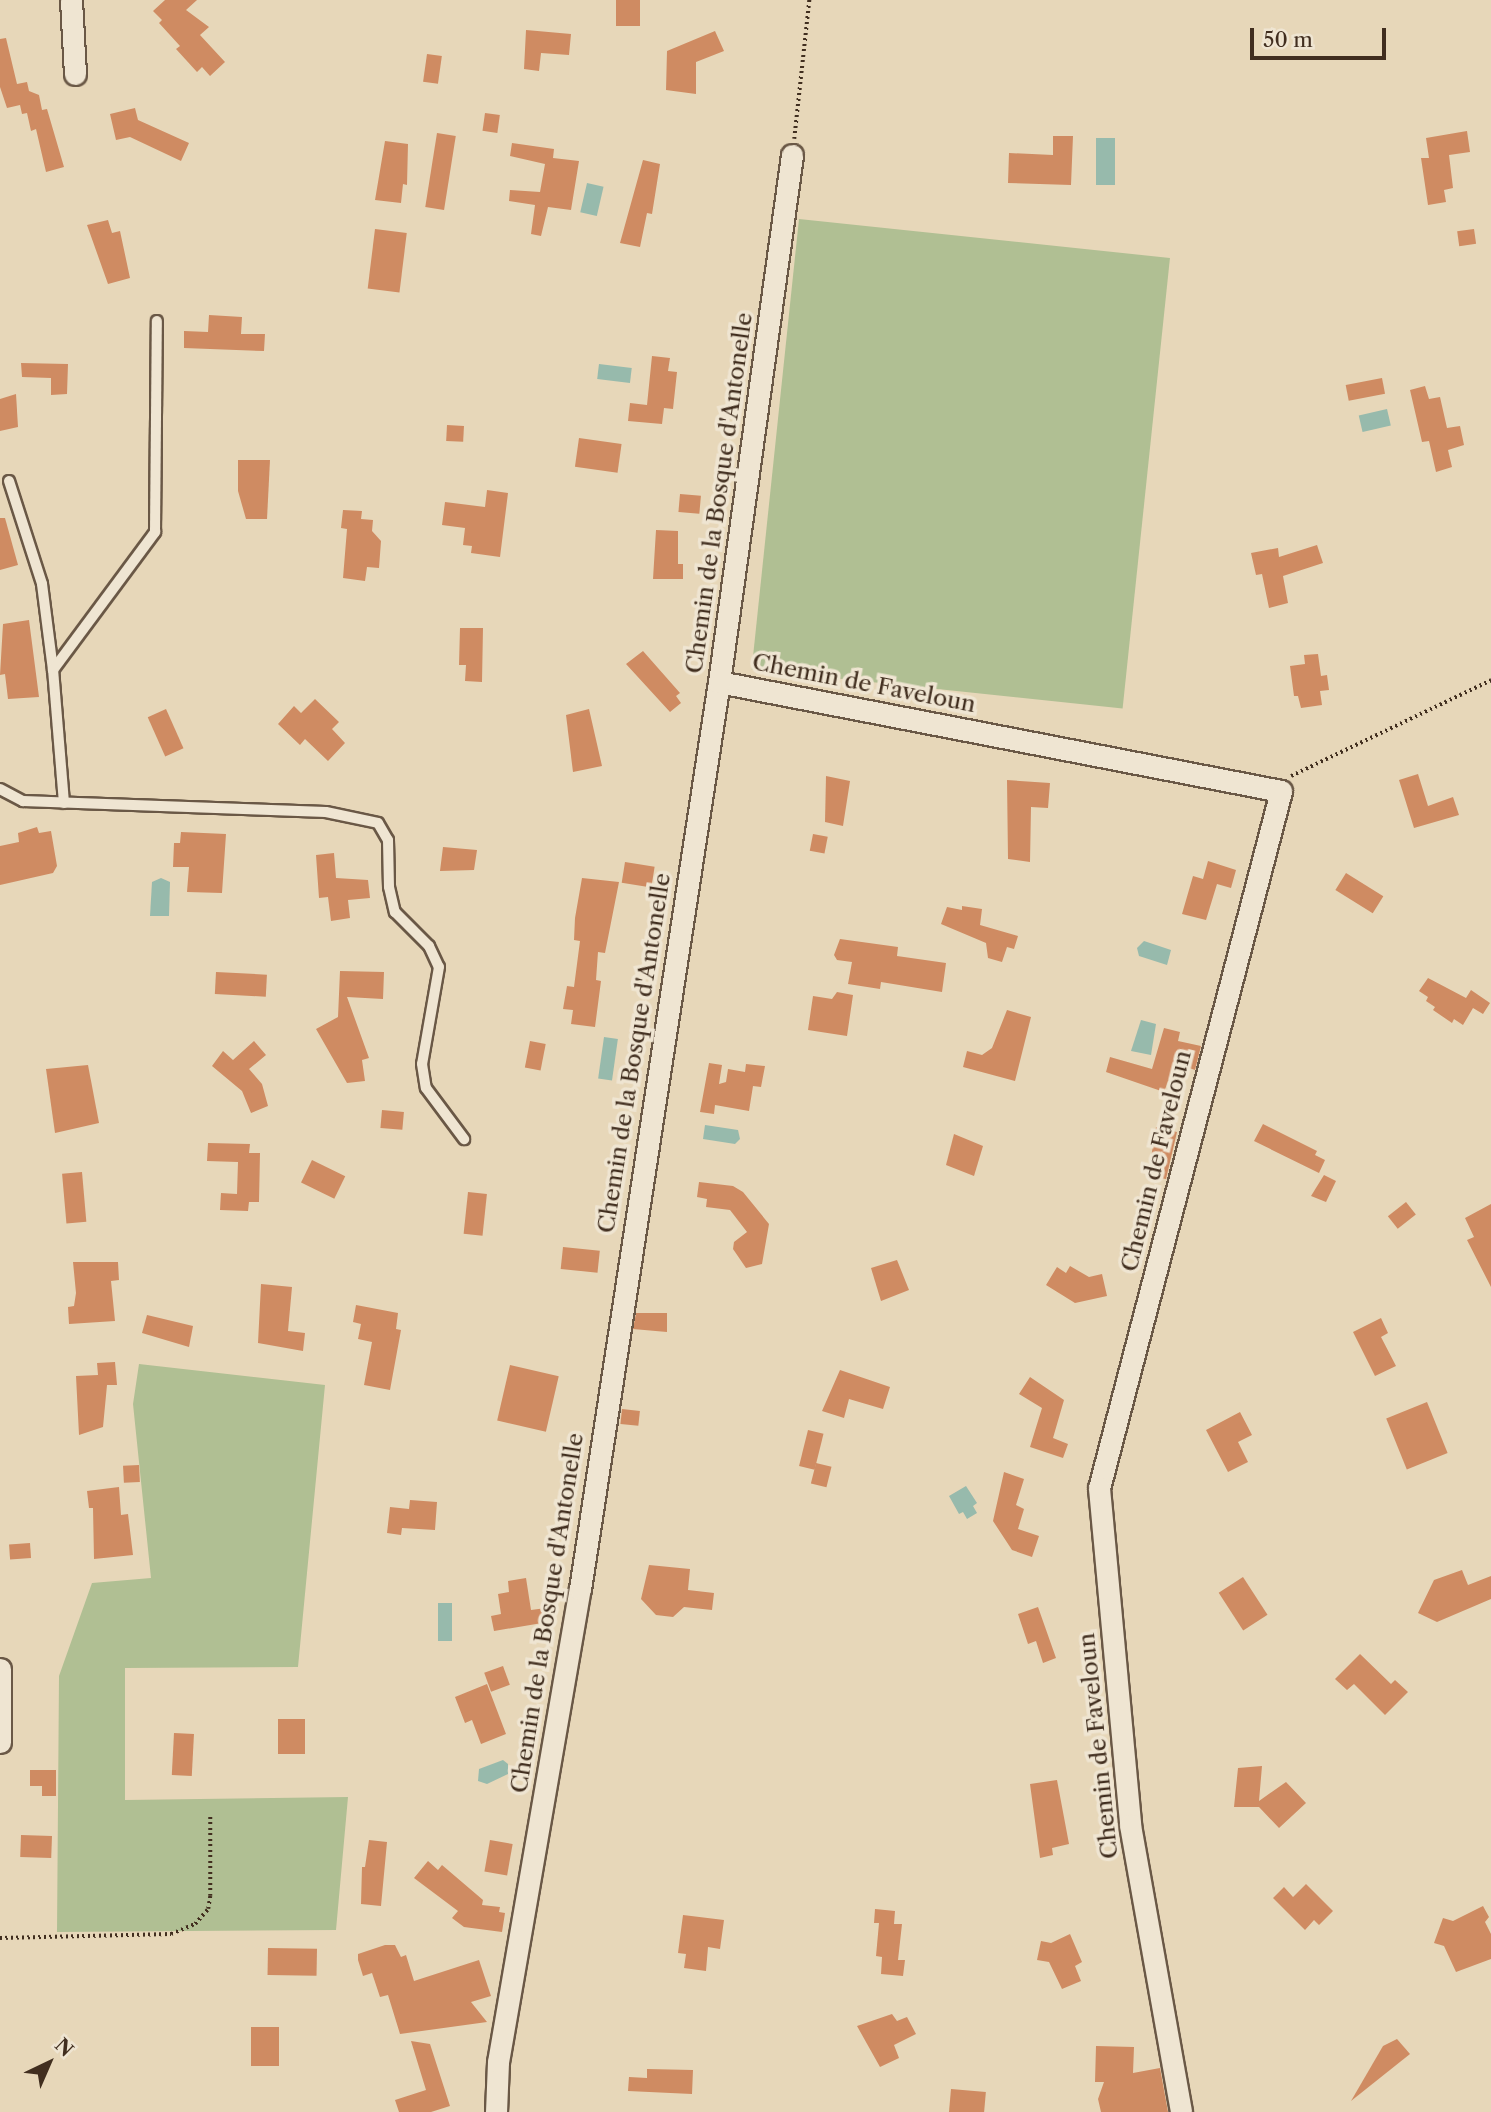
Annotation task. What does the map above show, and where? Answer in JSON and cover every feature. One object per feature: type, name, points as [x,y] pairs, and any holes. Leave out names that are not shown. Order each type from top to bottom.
[{"type":"street","points":[[71,0],[75,74]]},
{"type":"street","name":"Chemin de la Bosque d'Antonelle","points":[[496,2112],[502,2036],[580,1589],[719,682],[792,155]]},
{"type":"street","name":"Chemin de Faveloun","points":[[719,682],[1281,791],[1099,1488],[1130,1825],[1181,2112]]},
{"type":"street","points":[[0,1669],[0,1742]]},
{"type":"lane","points":[[52,670],[155,532],[157,321]]},
{"type":"lane","points":[[9,481],[42,583],[64,803]]},
{"type":"lane","points":[[0,789],[23,801],[326,812],[378,823],[388,840],[395,912],[429,946],[439,967],[422,1064],[426,1088],[464,1139]]},
{"type":"path","points":[[792,155],[809,0]]},
{"type":"path","points":[[1287,778],[1491,680]]},
{"type":"path","points":[[0,1938],[171,1934],[195,1924],[208,1909],[210,1896],[210,1814]]},
{"type":"shaded area","points":[[1096,138],[1115,138],[1115,185],[1096,185]]},
{"type":"shaded area","points":[[587,183],[604,187],[597,216],[580,212]]},
{"type":"shaded area","points":[[799,219],[1170,258],[1123,709],[752,670]]},
{"type":"shaded area","points":[[599,364],[632,368],[630,383],[597,379]]},
{"type":"shaded area","points":[[1387,409],[1391,426],[1363,432],[1359,416]]},
{"type":"shaded area","points":[[161,878],[170,882],[169,916],[150,916],[152,882]]},
{"type":"shaded area","points":[[1144,941],[1171,950],[1167,965],[1139,956],[1137,948]]},
{"type":"shaded area","points":[[1141,1020],[1156,1024],[1151,1055],[1131,1051]]},
{"type":"shaded area","points":[[604,1037],[618,1039],[612,1081],[598,1079]]},
{"type":"shaded area","points":[[705,1125],[738,1130],[740,1139],[735,1144],[703,1139]]},
{"type":"shaded area","points":[[139,1364],[325,1385],[298,1667],[125,1668],[125,1800],[348,1797],[336,1930],[57,1932],[59,1676],[92,1583],[151,1578],[133,1404]]},
{"type":"shaded area","points":[[966,1486],[977,1503],[973,1506],[977,1513],[967,1519],[963,1512],[959,1514],[949,1496]]},
{"type":"shaded area","points":[[438,1603],[452,1603],[452,1641],[438,1641]]},
{"type":"shaded area","points":[[503,1760],[508,1764],[508,1774],[487,1784],[478,1781],[479,1769]]},
{"type":"building","points":[[165,0],[197,0],[186,10],[209,27],[200,35],[225,62],[210,76],[202,67],[197,72],[176,49],[180,46],[159,23],[162,20],[153,11]]},
{"type":"building","points":[[616,0],[640,0],[640,26],[616,26]]},
{"type":"building","points":[[526,30],[571,34],[569,55],[541,53],[539,71],[524,69]]},
{"type":"building","points":[[715,31],[724,51],[696,62],[696,94],[666,90],[667,51]]},
{"type":"building","points":[[6,38],[17,84],[27,82],[29,91],[39,95],[42,110],[47,109],[64,167],[46,172],[36,129],[31,131],[27,113],[22,114],[20,105],[7,108],[0,87],[0,39]]},
{"type":"building","points":[[427,54],[442,56],[438,84],[423,82]]},
{"type":"building","points":[[135,108],[138,120],[189,143],[181,161],[130,137],[116,140],[110,114]]},
{"type":"building","points":[[485,113],[500,115],[497,133],[482,131]]},
{"type":"building","points":[[1467,131],[1470,152],[1449,155],[1453,188],[1444,190],[1446,202],[1428,205],[1421,158],[1429,158],[1426,138]]},
{"type":"building","points":[[437,133],[456,136],[444,210],[425,207]]},
{"type":"building","points":[[1053,136],[1073,136],[1071,185],[1008,183],[1009,153],[1053,155]]},
{"type":"building","points":[[385,141],[408,144],[407,185],[403,184],[401,203],[375,200]]},
{"type":"building","points":[[512,143],[554,149],[553,158],[579,161],[571,210],[548,207],[541,236],[531,234],[535,205],[509,201],[510,190],[540,192],[545,164],[510,156]]},
{"type":"building","points":[[643,160],[660,164],[652,214],[647,213],[640,247],[620,243]]},
{"type":"building","points":[[108,220],[112,233],[120,231],[130,278],[108,284],[87,225]]},
{"type":"building","points":[[375,229],[407,233],[399,292],[368,289]]},
{"type":"building","points":[[1474,229],[1476,244],[1459,246],[1457,231]]},
{"type":"building","points":[[209,315],[242,317],[241,334],[265,334],[264,351],[184,348],[184,331],[208,332]]},
{"type":"building","points":[[652,356],[670,358],[668,371],[677,372],[673,409],[664,408],[662,424],[628,421],[630,403],[647,405]]},
{"type":"building","points":[[21,363],[68,364],[67,394],[51,395],[51,378],[22,377]]},
{"type":"building","points":[[1382,378],[1385,394],[1349,401],[1346,385]]},
{"type":"building","points":[[1425,386],[1429,399],[1440,397],[1447,428],[1460,426],[1464,445],[1448,450],[1452,467],[1436,472],[1429,441],[1422,442],[1410,390]]},
{"type":"building","points":[[16,394],[18,427],[0,431],[0,399]]},
{"type":"building","points":[[447,425],[464,426],[463,442],[446,441]]},
{"type":"building","points":[[579,438],[622,444],[618,473],[575,467]]},
{"type":"building","points":[[238,460],[270,460],[267,519],[246,519],[238,491]]},
{"type":"building","points":[[487,490],[508,493],[500,557],[471,553],[472,546],[463,545],[465,528],[442,525],[445,502],[485,507]]},
{"type":"building","points":[[680,494],[701,496],[699,514],[678,512]]},
{"type":"building","points":[[343,510],[362,511],[361,519],[373,520],[372,531],[381,541],[379,568],[367,567],[365,581],[343,578],[347,529],[341,528]]},
{"type":"building","points":[[0,518],[5,518],[18,565],[0,570]]},
{"type":"building","points":[[656,530],[678,531],[678,564],[683,564],[683,579],[653,579]]},
{"type":"building","points":[[1317,545],[1323,563],[1283,576],[1288,603],[1269,608],[1262,574],[1256,575],[1251,553],[1278,548],[1279,557]]},
{"type":"building","points":[[29,620],[39,697],[8,699],[5,674],[0,675],[3,624]]},
{"type":"building","points":[[460,628],[483,628],[482,682],[465,681],[466,665],[459,665]]},
{"type":"building","points":[[643,651],[680,693],[676,696],[681,703],[670,712],[626,664]]},
{"type":"building","points":[[1318,654],[1321,676],[1327,675],[1329,690],[1320,691],[1322,705],[1301,708],[1298,696],[1294,696],[1290,666],[1305,664],[1304,655]]},
{"type":"building","points":[[315,699],[339,722],[332,729],[345,743],[328,761],[305,739],[300,745],[278,724],[294,706],[301,713]]},
{"type":"building","points":[[166,709],[183,748],[165,756],[148,717]]},
{"type":"building","points":[[589,709],[602,766],[573,772],[566,715]]},
{"type":"building","points":[[1418,774],[1428,806],[1453,797],[1459,815],[1414,828],[1399,780]]},
{"type":"building","points":[[826,776],[850,781],[843,826],[825,822]]},
{"type":"building","points":[[1007,780],[1050,783],[1048,808],[1031,807],[1030,862],[1008,859]]},
{"type":"building","points":[[37,827],[39,833],[51,831],[57,866],[53,873],[0,885],[0,846],[19,842],[18,833]]},
{"type":"building","points":[[181,832],[226,834],[222,893],[187,892],[189,867],[173,867],[174,843],[180,843]]},
{"type":"building","points":[[813,834],[828,837],[824,854],[810,851]]},
{"type":"building","points":[[443,847],[477,850],[474,870],[440,871]]},
{"type":"building","points":[[334,853],[336,878],[368,880],[370,898],[348,900],[350,918],[331,921],[328,897],[319,898],[316,855]]},
{"type":"building","points":[[1208,861],[1236,870],[1231,888],[1217,884],[1206,920],[1182,914],[1193,876],[1203,879]]},
{"type":"building","points":[[625,862],[655,867],[651,887],[622,883]]},
{"type":"building","points":[[1346,873],[1383,896],[1373,913],[1335,890]]},
{"type":"building","points":[[582,878],[619,882],[605,953],[598,952],[596,980],[601,981],[595,1027],[571,1024],[573,1010],[563,1009],[567,986],[574,987],[580,941],[574,940],[575,918]]},
{"type":"building","points":[[962,906],[982,909],[980,925],[1018,936],[1014,949],[1007,947],[1002,962],[988,958],[986,943],[941,924],[947,907],[962,910]]},
{"type":"building","points":[[840,939],[898,947],[897,956],[946,963],[942,992],[881,982],[880,989],[848,984],[852,962],[837,960],[834,955]]},
{"type":"building","points":[[340,971],[384,972],[383,999],[347,997],[369,1058],[362,1060],[365,1081],[347,1083],[316,1029],[338,1017]]},
{"type":"building","points":[[216,972],[267,975],[266,997],[215,994]]},
{"type":"building","points":[[1428,978],[1466,998],[1471,990],[1490,1003],[1483,1014],[1473,1008],[1463,1025],[1454,1019],[1452,1023],[1433,1010],[1435,1007],[1426,1001],[1428,997],[1419,991]]},
{"type":"building","points":[[837,992],[853,995],[847,1036],[808,1030],[813,996],[832,999]]},
{"type":"building","points":[[1007,1010],[1031,1017],[1015,1081],[963,1067],[967,1051],[982,1055],[992,1048]]},
{"type":"building","points":[[1164,1028],[1180,1032],[1178,1041],[1201,1046],[1195,1070],[1175,1063],[1164,1092],[1106,1072],[1110,1057],[1152,1069]]},
{"type":"building","points":[[254,1041],[266,1055],[249,1069],[262,1084],[268,1106],[251,1113],[242,1091],[212,1066],[223,1051],[233,1060]]},
{"type":"building","points":[[530,1041],[546,1044],[541,1071],[525,1068]]},
{"type":"building","points":[[709,1063],[722,1065],[719,1084],[726,1082],[728,1069],[745,1072],[746,1064],[765,1066],[761,1087],[753,1086],[749,1111],[715,1105],[714,1114],[700,1112]]},
{"type":"building","points":[[88,1065],[99,1123],[55,1133],[46,1069]]},
{"type":"building","points":[[382,1110],[404,1112],[402,1130],[380,1128]]},
{"type":"building","points":[[1263,1124],[1317,1151],[1315,1155],[1325,1160],[1319,1173],[1254,1141]]},
{"type":"building","points":[[1156,1127],[1177,1132],[1166,1179],[1148,1176]]},
{"type":"building","points":[[954,1134],[983,1146],[974,1176],[946,1165]]},
{"type":"building","points":[[208,1143],[250,1144],[249,1153],[260,1153],[259,1202],[249,1202],[248,1211],[220,1210],[221,1193],[237,1194],[238,1162],[207,1161]]},
{"type":"building","points":[[312,1160],[345,1176],[334,1199],[301,1182]]},
{"type":"building","points":[[82,1172],[86,1222],[66,1224],[62,1174]]},
{"type":"building","points":[[1324,1175],[1336,1181],[1326,1202],[1311,1196]]},
{"type":"building","points":[[699,1182],[733,1186],[743,1192],[769,1224],[762,1264],[746,1268],[733,1249],[734,1242],[747,1232],[730,1210],[706,1207],[707,1199],[697,1197]]},
{"type":"building","points":[[468,1192],[487,1194],[483,1236],[464,1234]]},
{"type":"building","points":[[1406,1202],[1416,1215],[1398,1229],[1388,1216]]},
{"type":"building","points":[[1491,1204],[1491,1287],[1467,1240],[1474,1237],[1465,1218]]},
{"type":"building","points":[[563,1247],[600,1251],[597,1273],[561,1269]]},
{"type":"building","points":[[897,1260],[909,1290],[881,1301],[871,1268]]},
{"type":"building","points":[[73,1262],[118,1262],[119,1280],[111,1281],[115,1321],[69,1324],[68,1307],[74,1306],[76,1293]]},
{"type":"building","points":[[1070,1266],[1089,1277],[1102,1274],[1107,1296],[1075,1303],[1046,1285],[1057,1267],[1066,1273]]},
{"type":"building","points":[[261,1284],[292,1287],[288,1331],[305,1333],[303,1351],[258,1343]]},
{"type":"building","points":[[356,1305],[398,1313],[396,1329],[401,1330],[390,1390],[364,1385],[372,1342],[358,1339],[361,1324],[353,1322]]},
{"type":"building","points":[[636,1313],[667,1313],[667,1332],[633,1329]]},
{"type":"building","points":[[147,1315],[193,1326],[189,1347],[142,1333]]},
{"type":"building","points":[[1381,1318],[1388,1333],[1381,1337],[1396,1366],[1375,1376],[1353,1332]]},
{"type":"building","points":[[115,1362],[117,1385],[107,1385],[103,1427],[79,1435],[76,1376],[98,1375],[97,1363]]},
{"type":"building","points":[[510,1365],[559,1376],[546,1432],[497,1421]]},
{"type":"building","points":[[840,1370],[890,1387],[883,1409],[849,1399],[844,1418],[822,1411]]},
{"type":"building","points":[[1030,1377],[1064,1400],[1053,1438],[1068,1444],[1063,1458],[1030,1447],[1042,1408],[1019,1394]]},
{"type":"building","points":[[1427,1402],[1448,1453],[1407,1469],[1386,1418]]},
{"type":"building","points":[[622,1409],[640,1411],[638,1426],[620,1424]]},
{"type":"building","points":[[1240,1412],[1252,1435],[1238,1442],[1248,1462],[1228,1472],[1206,1430]]},
{"type":"building","points":[[808,1430],[824,1434],[815,1470],[799,1466]]},
{"type":"building","points":[[816,1463],[832,1467],[826,1487],[811,1483]]},
{"type":"building","points":[[139,1465],[140,1482],[124,1483],[123,1466]]},
{"type":"building","points":[[1004,1472],[1024,1479],[1016,1505],[1024,1509],[1018,1529],[1039,1536],[1032,1557],[1012,1550],[993,1521]]},
{"type":"building","points":[[119,1487],[121,1515],[128,1514],[133,1555],[94,1559],[93,1508],[89,1508],[87,1491]]},
{"type":"building","points":[[410,1500],[437,1502],[435,1530],[402,1528],[401,1535],[387,1533],[390,1507],[409,1509]]},
{"type":"building","points":[[30,1543],[31,1558],[10,1559],[9,1544]]},
{"type":"building","points":[[649,1565],[690,1569],[688,1590],[714,1593],[712,1610],[684,1607],[673,1617],[656,1615],[641,1599]]},
{"type":"building","points":[[1462,1570],[1468,1585],[1491,1576],[1491,1599],[1437,1622],[1418,1613],[1434,1580]]},
{"type":"building","points":[[1243,1577],[1268,1615],[1243,1631],[1219,1593]]},
{"type":"building","points":[[526,1578],[531,1610],[546,1608],[548,1622],[494,1631],[491,1616],[501,1614],[498,1594],[509,1592],[508,1581]]},
{"type":"building","points":[[1038,1607],[1056,1658],[1043,1663],[1036,1641],[1028,1644],[1018,1614]]},
{"type":"building","points":[[1360,1654],[1391,1684],[1395,1680],[1408,1692],[1385,1715],[1354,1684],[1347,1690],[1335,1679]]},
{"type":"building","points":[[503,1666],[510,1685],[491,1692],[484,1673]]},
{"type":"building","points":[[487,1684],[506,1734],[481,1744],[472,1720],[465,1723],[455,1697]]},
{"type":"building","points":[[278,1719],[305,1719],[305,1754],[278,1754]]},
{"type":"building","points":[[174,1733],[194,1734],[192,1776],[172,1775]]},
{"type":"building","points":[[1262,1766],[1259,1801],[1286,1782],[1306,1803],[1279,1828],[1259,1807],[1234,1807],[1238,1768]]},
{"type":"building","points":[[30,1770],[56,1770],[56,1796],[42,1796],[42,1786],[30,1786]]},
{"type":"building","points":[[1057,1780],[1069,1844],[1052,1848],[1053,1855],[1040,1858],[1030,1784]]},
{"type":"building","points":[[21,1835],[52,1836],[51,1858],[20,1857]]},
{"type":"building","points":[[369,1840],[387,1842],[381,1906],[361,1904],[362,1867],[365,1867]]},
{"type":"building","points":[[490,1840],[513,1844],[507,1876],[484,1872]]},
{"type":"building","points":[[428,1861],[438,1870],[442,1865],[483,1900],[482,1905],[500,1907],[499,1912],[505,1913],[502,1932],[464,1927],[452,1918],[458,1911],[414,1878]]},
{"type":"building","points":[[1306,1884],[1333,1911],[1319,1925],[1314,1920],[1305,1930],[1273,1898],[1284,1887],[1293,1897]]},
{"type":"building","points":[[1483,1906],[1489,1917],[1485,1922],[1491,1934],[1491,1959],[1456,1972],[1444,1946],[1434,1943],[1443,1918],[1453,1921]]},
{"type":"building","points":[[875,1909],[895,1911],[894,1924],[902,1924],[898,1960],[905,1960],[903,1976],[881,1974],[882,1957],[876,1956],[879,1923],[874,1923]]},
{"type":"building","points":[[683,1915],[724,1920],[720,1949],[708,1947],[706,1971],[684,1968],[686,1954],[678,1953]]},
{"type":"building","points":[[1070,1934],[1082,1962],[1075,1966],[1081,1981],[1062,1989],[1049,1962],[1037,1960],[1041,1941],[1051,1943]]},
{"type":"building","points":[[385,1945],[395,1945],[401,1957],[406,1955],[414,1981],[479,1960],[491,1996],[471,2002],[487,2022],[400,2034],[388,1995],[380,1997],[372,1973],[363,1976],[358,1960],[358,1954]]},
{"type":"building","points":[[268,1948],[317,1949],[317,1976],[268,1975]]},
{"type":"building","points":[[892,2014],[897,2021],[907,2017],[916,2034],[894,2045],[899,2058],[880,2067],[857,2026]]},
{"type":"building","points":[[251,2027],[279,2027],[279,2066],[251,2066]]},
{"type":"building","points":[[1397,2039],[1410,2054],[1351,2101],[1383,2046]]},
{"type":"building","points":[[411,2041],[430,2044],[450,2106],[431,2112],[399,2112],[395,2100],[426,2090]]},
{"type":"building","points":[[1096,2046],[1134,2047],[1133,2073],[1160,2068],[1168,2112],[1101,2112],[1098,2099],[1104,2082],[1095,2082]]},
{"type":"building","points":[[647,2069],[693,2070],[692,2094],[628,2091],[629,2077],[647,2078]]},
{"type":"building","points":[[951,2089],[986,2092],[984,2112],[949,2112]]}]
